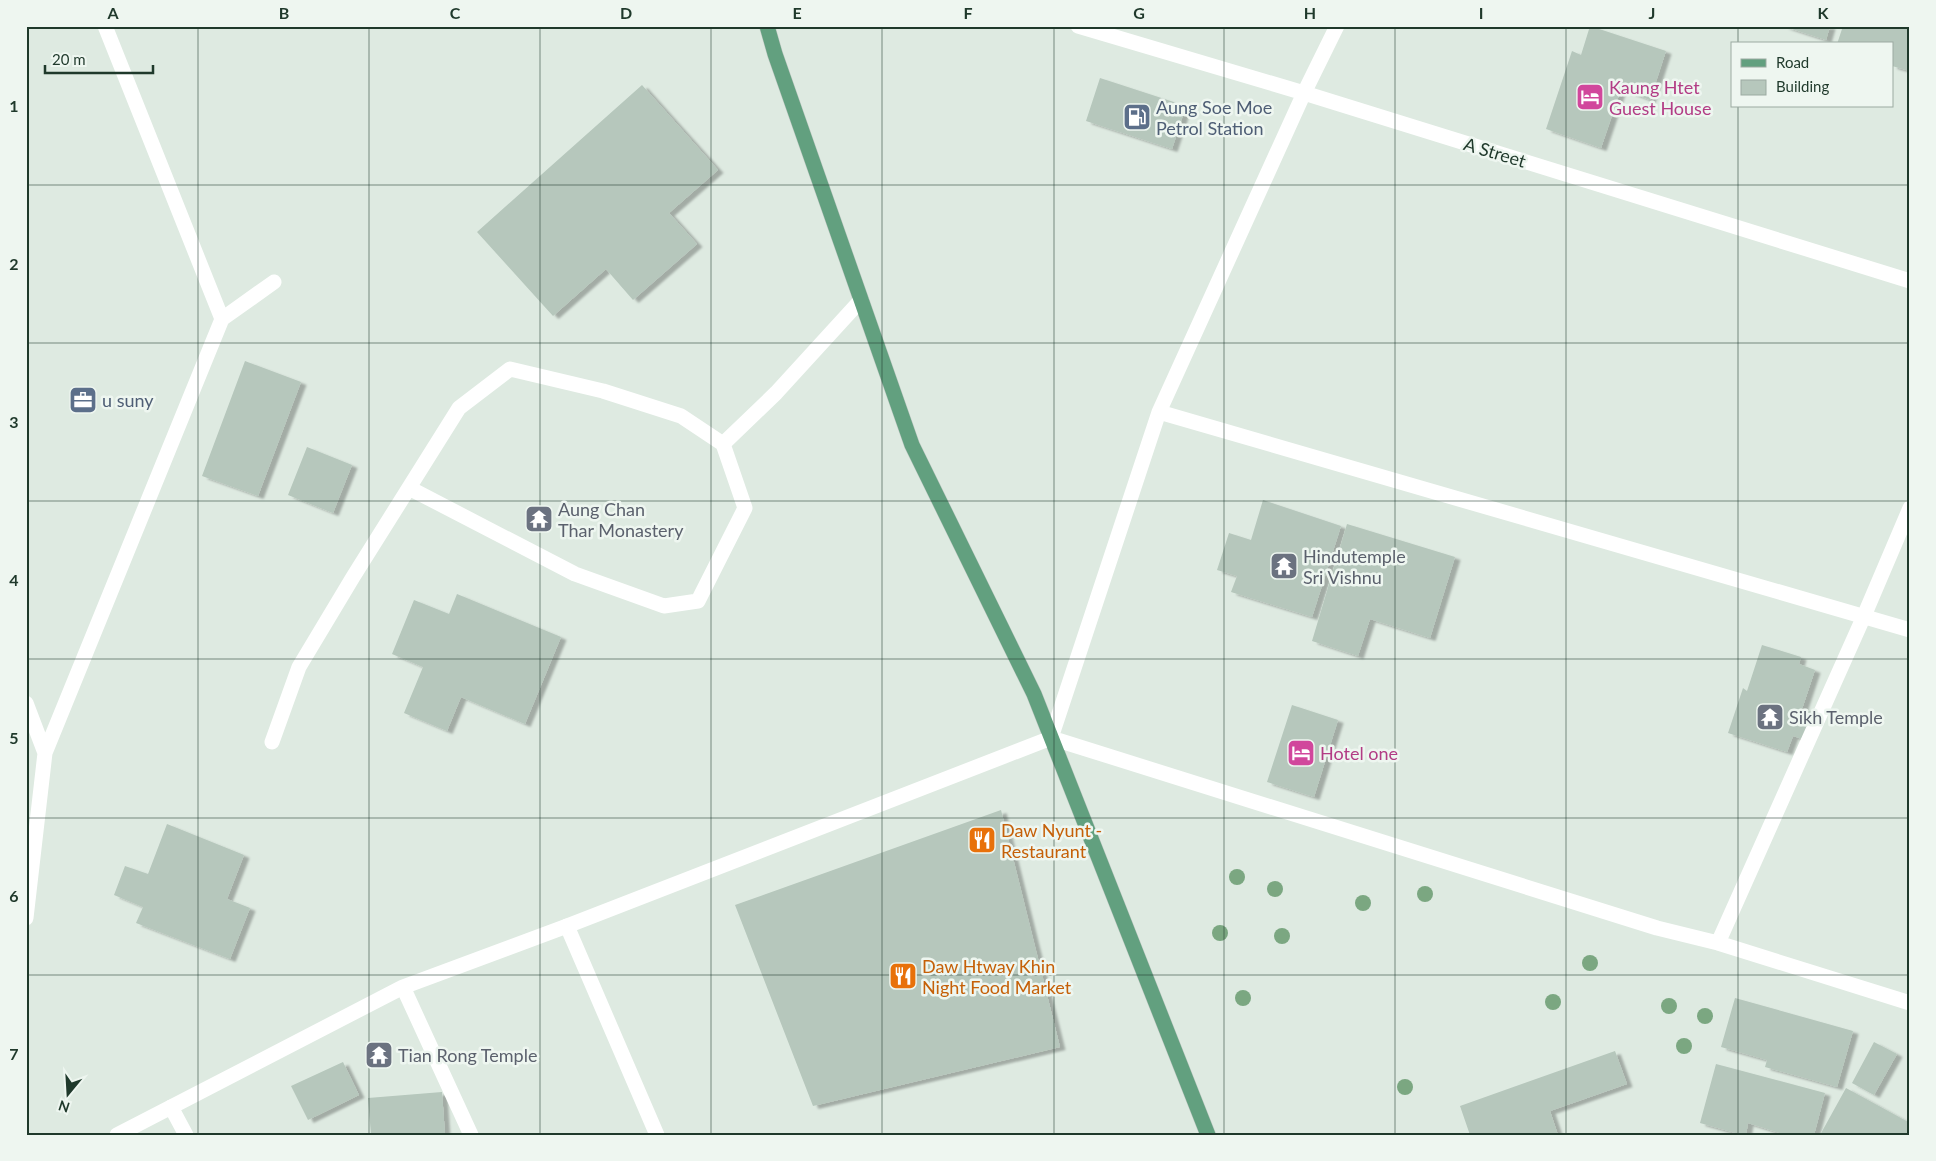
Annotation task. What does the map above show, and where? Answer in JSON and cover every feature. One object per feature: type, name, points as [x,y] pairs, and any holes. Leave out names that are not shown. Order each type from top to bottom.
[{"type":"main road","points":[[767,26],[778,63],[912,445],[1034,694],[1208,1135]]},
{"type":"street","points":[[105,26],[222,319]]},
{"type":"street","name":"A Street","points":[[1078,26],[1304,93],[1910,281]]},
{"type":"street","points":[[1051,738],[1159,412],[1304,93],[1337,26]]},
{"type":"street","points":[[26,918],[44,753],[222,319],[274,282]]},
{"type":"street","points":[[723,444],[776,393],[861,300]]},
{"type":"street","points":[[272,742],[299,667],[353,577],[459,408],[510,369],[603,391],[681,416],[723,444],[745,508],[698,601],[664,606],[575,574],[409,488]]},
{"type":"street","points":[[1159,412],[1910,630]]},
{"type":"street","points":[[1718,943],[1864,616],[1910,508]]},
{"type":"street","points":[[26,703],[44,753]]},
{"type":"street","points":[[117,1135],[404,987],[567,926],[1051,738],[1657,928],[1718,943],[1910,1003]]},
{"type":"street","points":[[567,926],[657,1135]]},
{"type":"street","points":[[404,987],[471,1135]]},
{"type":"street","points":[[171,1107],[186,1135]]},
{"type":"building","points":[[1590,26],[1666,51],[1650,100],[1621,89],[1601,148],[1546,129],[1572,51],[1581,55]]},
{"type":"building","points":[[1783,26],[1830,26],[1826,40]]},
{"type":"building","points":[[1843,26],[1910,26],[1910,71],[1894,67],[1894,42],[1838,42]]},
{"type":"building","points":[[1100,78],[1186,106],[1172,149],[1086,121]]},
{"type":"building","points":[[642,85],[718,170],[669,213],[697,244],[633,300],[606,269],[553,316],[477,232]]},
{"type":"building","points":[[245,361],[301,382],[258,496],[202,476]]},
{"type":"building","points":[[307,447],[352,465],[333,513],[288,495]]},
{"type":"building","points":[[1263,500],[1341,526],[1312,617],[1231,592],[1237,576],[1217,570],[1229,533],[1251,540]]},
{"type":"building","points":[[1347,524],[1455,557],[1430,638],[1370,619],[1358,656],[1312,641]]},
{"type":"building","points":[[457,594],[561,637],[525,724],[461,697],[447,731],[404,713],[423,667],[392,654],[414,600],[449,614]]},
{"type":"building","points":[[1762,645],[1801,657],[1799,664],[1815,670],[1802,709],[1815,713],[1806,740],[1793,736],[1787,752],[1728,733],[1743,688],[1747,691]]},
{"type":"building","points":[[1292,705],[1338,720],[1314,797],[1267,782]]},
{"type":"building","name":"Daw Htway Khin Night Food Market","points":[[1001,810],[1060,1047],[813,1106],[735,905]]},
{"type":"building","points":[[167,824],[244,855],[227,899],[250,908],[230,959],[136,923],[143,907],[114,895],[125,866],[148,874]]},
{"type":"building","points":[[1735,998],[1853,1031],[1837,1087],[1765,1067],[1767,1060],[1721,1047]]},
{"type":"building","points":[[1874,1042],[1897,1054],[1874,1095],[1852,1083]]},
{"type":"building","points":[[1615,1051],[1627,1084],[1550,1111],[1558,1135],[1470,1135],[1460,1106]]},
{"type":"building","points":[[343,1062],[359,1095],[308,1120],[291,1086]]},
{"type":"building","points":[[1716,1064],[1825,1093],[1814,1135],[1786,1135],[1748,1123],[1746,1135],[1743,1135],[1700,1123]]},
{"type":"building","points":[[1846,1088],[1910,1123],[1910,1135],[1820,1135]]},
{"type":"building","points":[[442,1092],[445,1135],[371,1135],[368,1098]]},
{"type":"place","name":"Kaung Htet Guest House","points":[[1590,97]]},
{"type":"place","name":"Aung Soe Moe Petrol Station","points":[[1137,117]]},
{"type":"place","name":"u suny","points":[[83,400]]},
{"type":"place","name":"Aung Chan Thar Monastery","points":[[539,519]]},
{"type":"place","name":"Hindutemple Sri Vishnu","points":[[1284,566]]},
{"type":"place","name":"Sikh Temple","points":[[1770,717]]},
{"type":"place","name":"Hotel one","points":[[1301,753]]},
{"type":"place","name":"Daw Nyunt - Restaurant","points":[[982,840]]},
{"type":"place","name":"Daw Htway Khin Night Food Market","points":[[903,976]]},
{"type":"place","name":"Tian Rong Temple","points":[[379,1055]]}]
